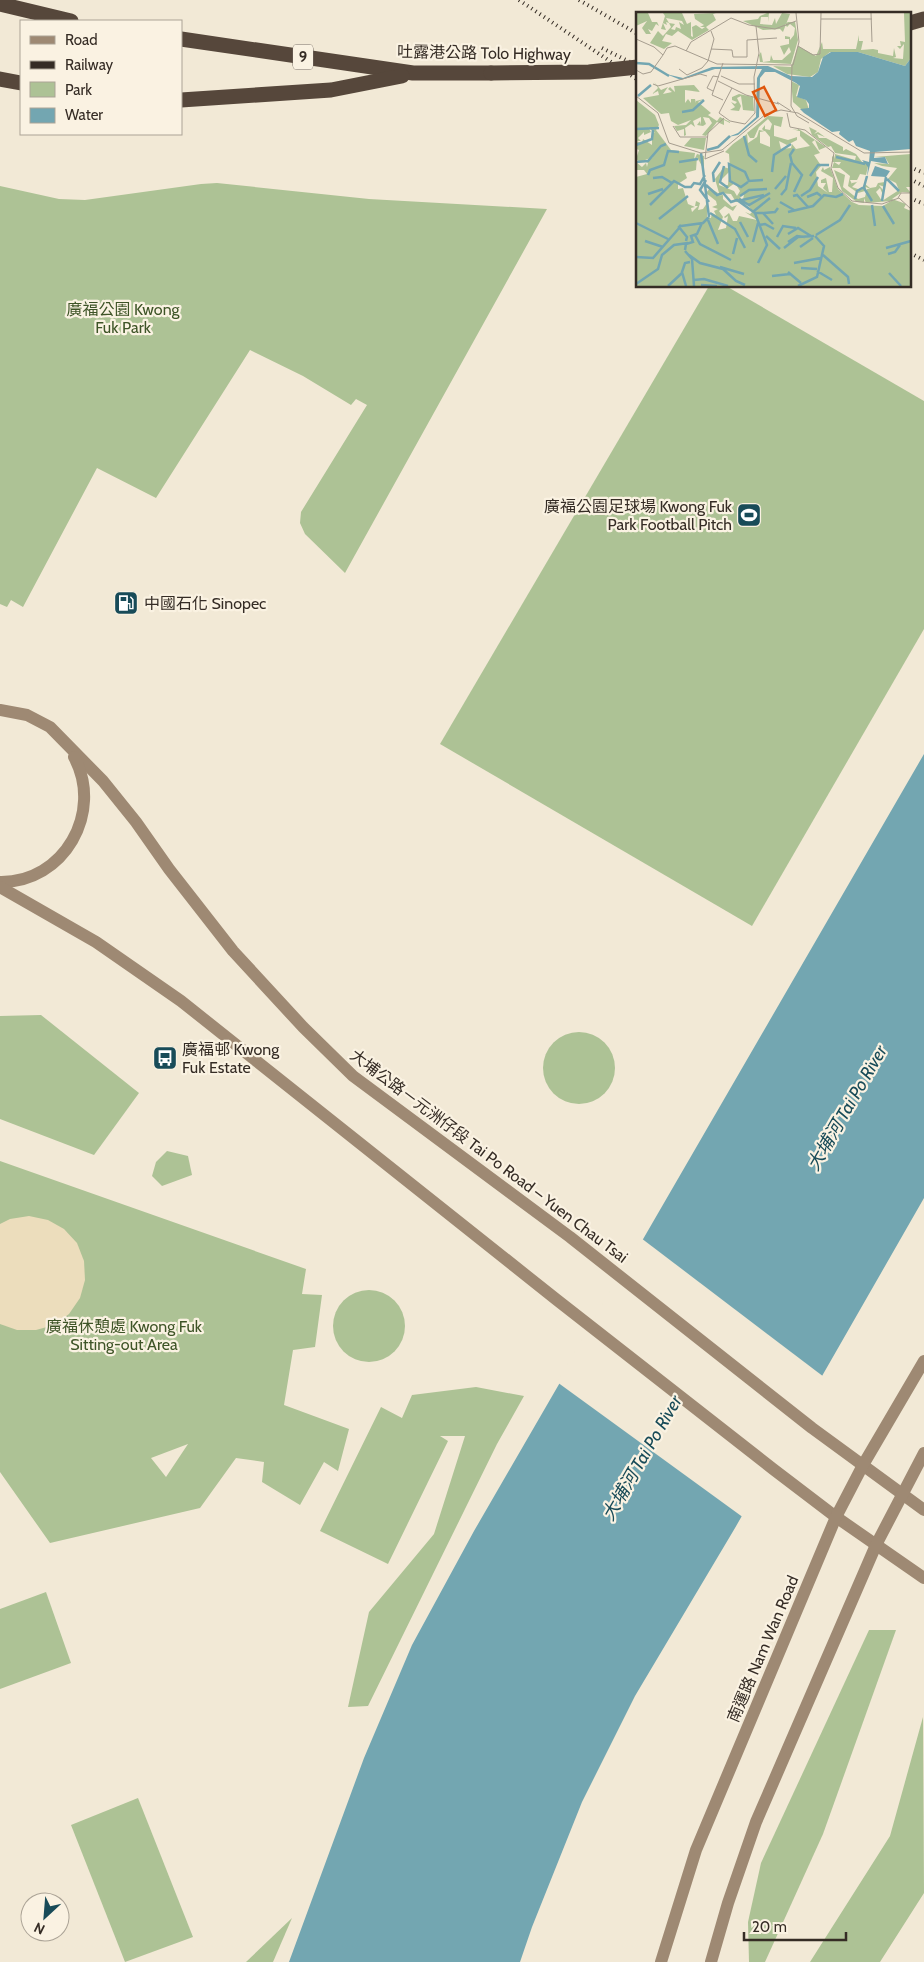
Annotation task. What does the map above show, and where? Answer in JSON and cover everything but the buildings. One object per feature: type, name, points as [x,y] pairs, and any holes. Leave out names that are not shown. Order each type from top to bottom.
[{"type":"highway","points":[[0,4],[67,20]]},
{"type":"highway","name":"吐露港公路 Tolo Highway","points":[[182,39],[413,73],[589,72],[636,67]]},
{"type":"highway","points":[[182,100],[331,90],[413,73]]},
{"type":"highway","points":[[0,79],[20,83]]},
{"type":"main road","name":"大埔公路－元洲仔段 Tai Po Road – Yuen Chau Tsai","points":[[2,710],[27,715],[50,727],[103,780],[233,951],[303,1027],[353,1076],[570,1237],[802,1420],[924,1510]]},
{"type":"main road","name":"大埔公路－元洲仔段 Tai Po Road – Yuen Chau Tsai","points":[[0,882],[26,878],[44,870],[60,857],[75,838],[83,815],[85,794],[81,769],[69,746]]},
{"type":"main road","points":[[0,887],[96,942],[181,1001],[773,1469],[836,1517],[924,1578]]},
{"type":"main road","name":"南運路 Nam Wan Road","points":[[661,1962],[696,1850],[836,1517],[863,1465],[924,1361]]},
{"type":"main road","points":[[711,1962],[728,1903],[756,1822],[876,1545],[924,1453]]},
{"type":"green space","name":"廣福公園 Kwong Fuk Park","points":[[217,183],[369,199],[547,209],[345,573],[305,534],[300,523],[301,512],[367,405],[356,399],[351,405],[303,376],[250,350],[156,498],[97,468],[23,607],[11,600],[7,607],[0,604],[0,186],[59,199],[85,200]]},
{"type":"green space","name":"廣福公園足球場 Kwong Fuk Park Football Pitch","points":[[708,288],[729,288],[924,401],[924,629],[752,926],[440,744]]},
{"type":"green space","points":[[41,1015],[139,1093],[94,1155],[0,1119],[0,1016]]},
{"type":"green space","points":[[579,1032],[599,1038],[609,1048],[615,1068],[609,1088],[599,1098],[579,1104],[559,1098],[549,1088],[543,1068],[549,1048],[559,1038]]},
{"type":"green space","points":[[167,1151],[188,1156],[192,1175],[162,1186],[152,1176],[156,1162]]},
{"type":"green space","name":"廣福休憩處 Kwong Fuk Sitting-out Area","points":[[0,1161],[306,1269],[302,1294],[322,1295],[315,1347],[293,1350],[284,1405],[349,1429],[338,1471],[324,1462],[300,1505],[262,1482],[264,1462],[236,1458],[200,1508],[50,1543],[0,1472]],"holes":[[[188,1444],[166,1477],[151,1458]]]},
{"type":"green space","points":[[369,1290],[389,1296],[399,1306],[405,1326],[399,1346],[389,1356],[369,1362],[349,1356],[339,1346],[333,1326],[339,1306],[349,1296]]},
{"type":"green space","points":[[476,1387],[524,1396],[497,1444],[368,1706],[348,1707],[369,1612],[434,1534],[465,1436],[440,1436],[448,1441],[388,1564],[320,1531],[381,1407],[402,1418],[412,1395]]},
{"type":"green space","points":[[46,1592],[71,1663],[0,1689],[0,1609]]},
{"type":"green space","points":[[869,1630],[896,1630],[823,1834],[765,1962],[749,1962],[748,1922],[761,1863]]},
{"type":"green space","points":[[923,1717],[924,1893],[880,1962],[810,1962],[890,1836]]},
{"type":"green space","points":[[138,1798],[193,1937],[125,1962],[71,1825]]},
{"type":"green space","points":[[292,1918],[273,1962],[246,1962]]},
{"type":"shaded area","points":[[29,1216],[48,1220],[64,1229],[77,1243],[84,1261],[85,1280],[80,1298],[69,1314],[54,1325],[36,1330],[17,1330],[0,1324],[0,1224],[10,1219]]},
{"type":"water","name":"大埔河 Tai Po River","points":[[924,754],[924,1198],[735,1528],[635,1696],[582,1802],[520,1962],[289,1962],[364,1758],[412,1645],[474,1531]]},
{"type":"pier","points":[[641,1238],[824,1377],[744,1518],[557,1382]]},
{"type":"railway","points":[[519,0],[636,79]]},
{"type":"railway","points":[[579,0],[636,33]]},
{"type":"railway","points":[[602,48],[636,65]]},
{"type":"railway","points":[[912,168],[924,173]]},
{"type":"railway","points":[[912,180],[924,186]]},
{"type":"railway","points":[[912,199],[924,204]]},
{"type":"railway","points":[[912,254],[924,260]]},
{"type":"place","name":"廣福公園足球場 Kwong Fuk Park Football Pitch","points":[[749,515]]},
{"type":"place","name":"中國石化 Sinopec","points":[[126,603]]},
{"type":"place","name":"廣福邨 Kwong Fuk Estate","points":[[165,1058]]}]
